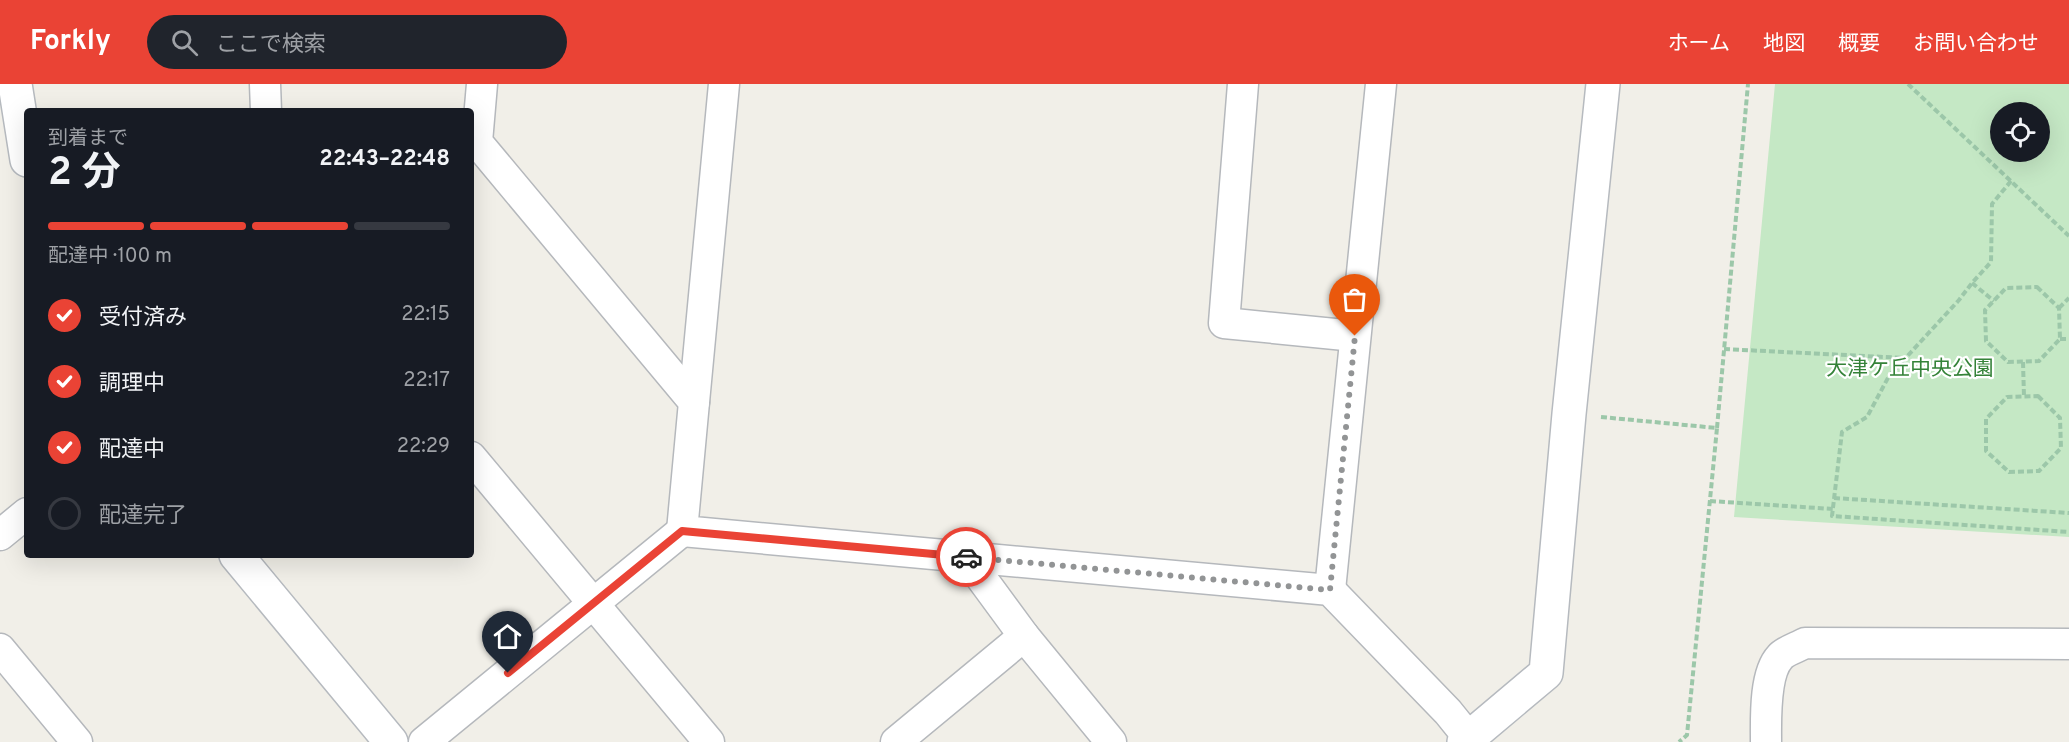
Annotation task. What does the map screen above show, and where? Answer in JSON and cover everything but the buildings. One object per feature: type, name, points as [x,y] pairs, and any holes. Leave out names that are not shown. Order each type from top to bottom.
[{"type":"street","points":[[15,84],[24,141]]},
{"type":"street","points":[[265,84],[266,108]]},
{"type":"street","points":[[482,84],[474,144],[694,402]]},
{"type":"street","points":[[682,531],[724,84]]},
{"type":"street","points":[[1243,84],[1224,323],[1355,336]]},
{"type":"street","points":[[1330,590],[1381,84]]},
{"type":"street","points":[[424,742],[682,531],[1330,590],[1448,712],[1467,740],[1546,673],[1569,414],[1604,84]]},
{"type":"street","points":[[474,462],[709,742]]},
{"type":"street","points":[[0,535],[24,515]]},
{"type":"street","points":[[966,557],[1024,636],[1112,742]]},
{"type":"street","points":[[238,558],[391,742]]},
{"type":"street","points":[[896,742],[1024,636]]},
{"type":"street","points":[[1766,742],[1766,705],[1770,676],[1780,657],[1805,643],[2069,644]]},
{"type":"street","points":[[0,649],[77,742]]},
{"type":"path","points":[[1679,742],[1687,735],[1748,84]]},
{"type":"path","points":[[1908,84],[2069,236]]},
{"type":"path","points":[[2011,181],[1992,204],[1991,262],[1888,376],[1867,417],[1842,432],[1832,516],[2069,532]]},
{"type":"path","points":[[1972,282],[1994,301]]},
{"type":"path","points":[[2037,287],[2059,308],[2060,339],[2039,361],[2008,362],[1986,341],[1985,310],[1994,301],[2006,288],[2037,287]]},
{"type":"path","points":[[2059,308],[2069,298]]},
{"type":"path","points":[[2060,339],[2069,339]]},
{"type":"path","points":[[1724,349],[1905,358]]},
{"type":"path","points":[[2023,362],[2024,397]]},
{"type":"path","points":[[2038,396],[2060,418],[2061,448],[2039,471],[2008,472],[1986,451],[1986,419],[2007,397],[2024,397],[2038,396]]},
{"type":"path","points":[[1569,414],[1717,428]]},
{"type":"path","points":[[1834,498],[2069,513]]},
{"type":"path","points":[[1710,501],[1833,509]]},
{"type":"green space","name":"大津ケ丘中央公園","points":[[1775,84],[2069,84],[2069,537],[1734,517]]},
{"type":"way so far","points":[[966,557],[1330,590],[1355,336]]},
{"type":"route","points":[[508,673],[682,531],[966,557]]}]
